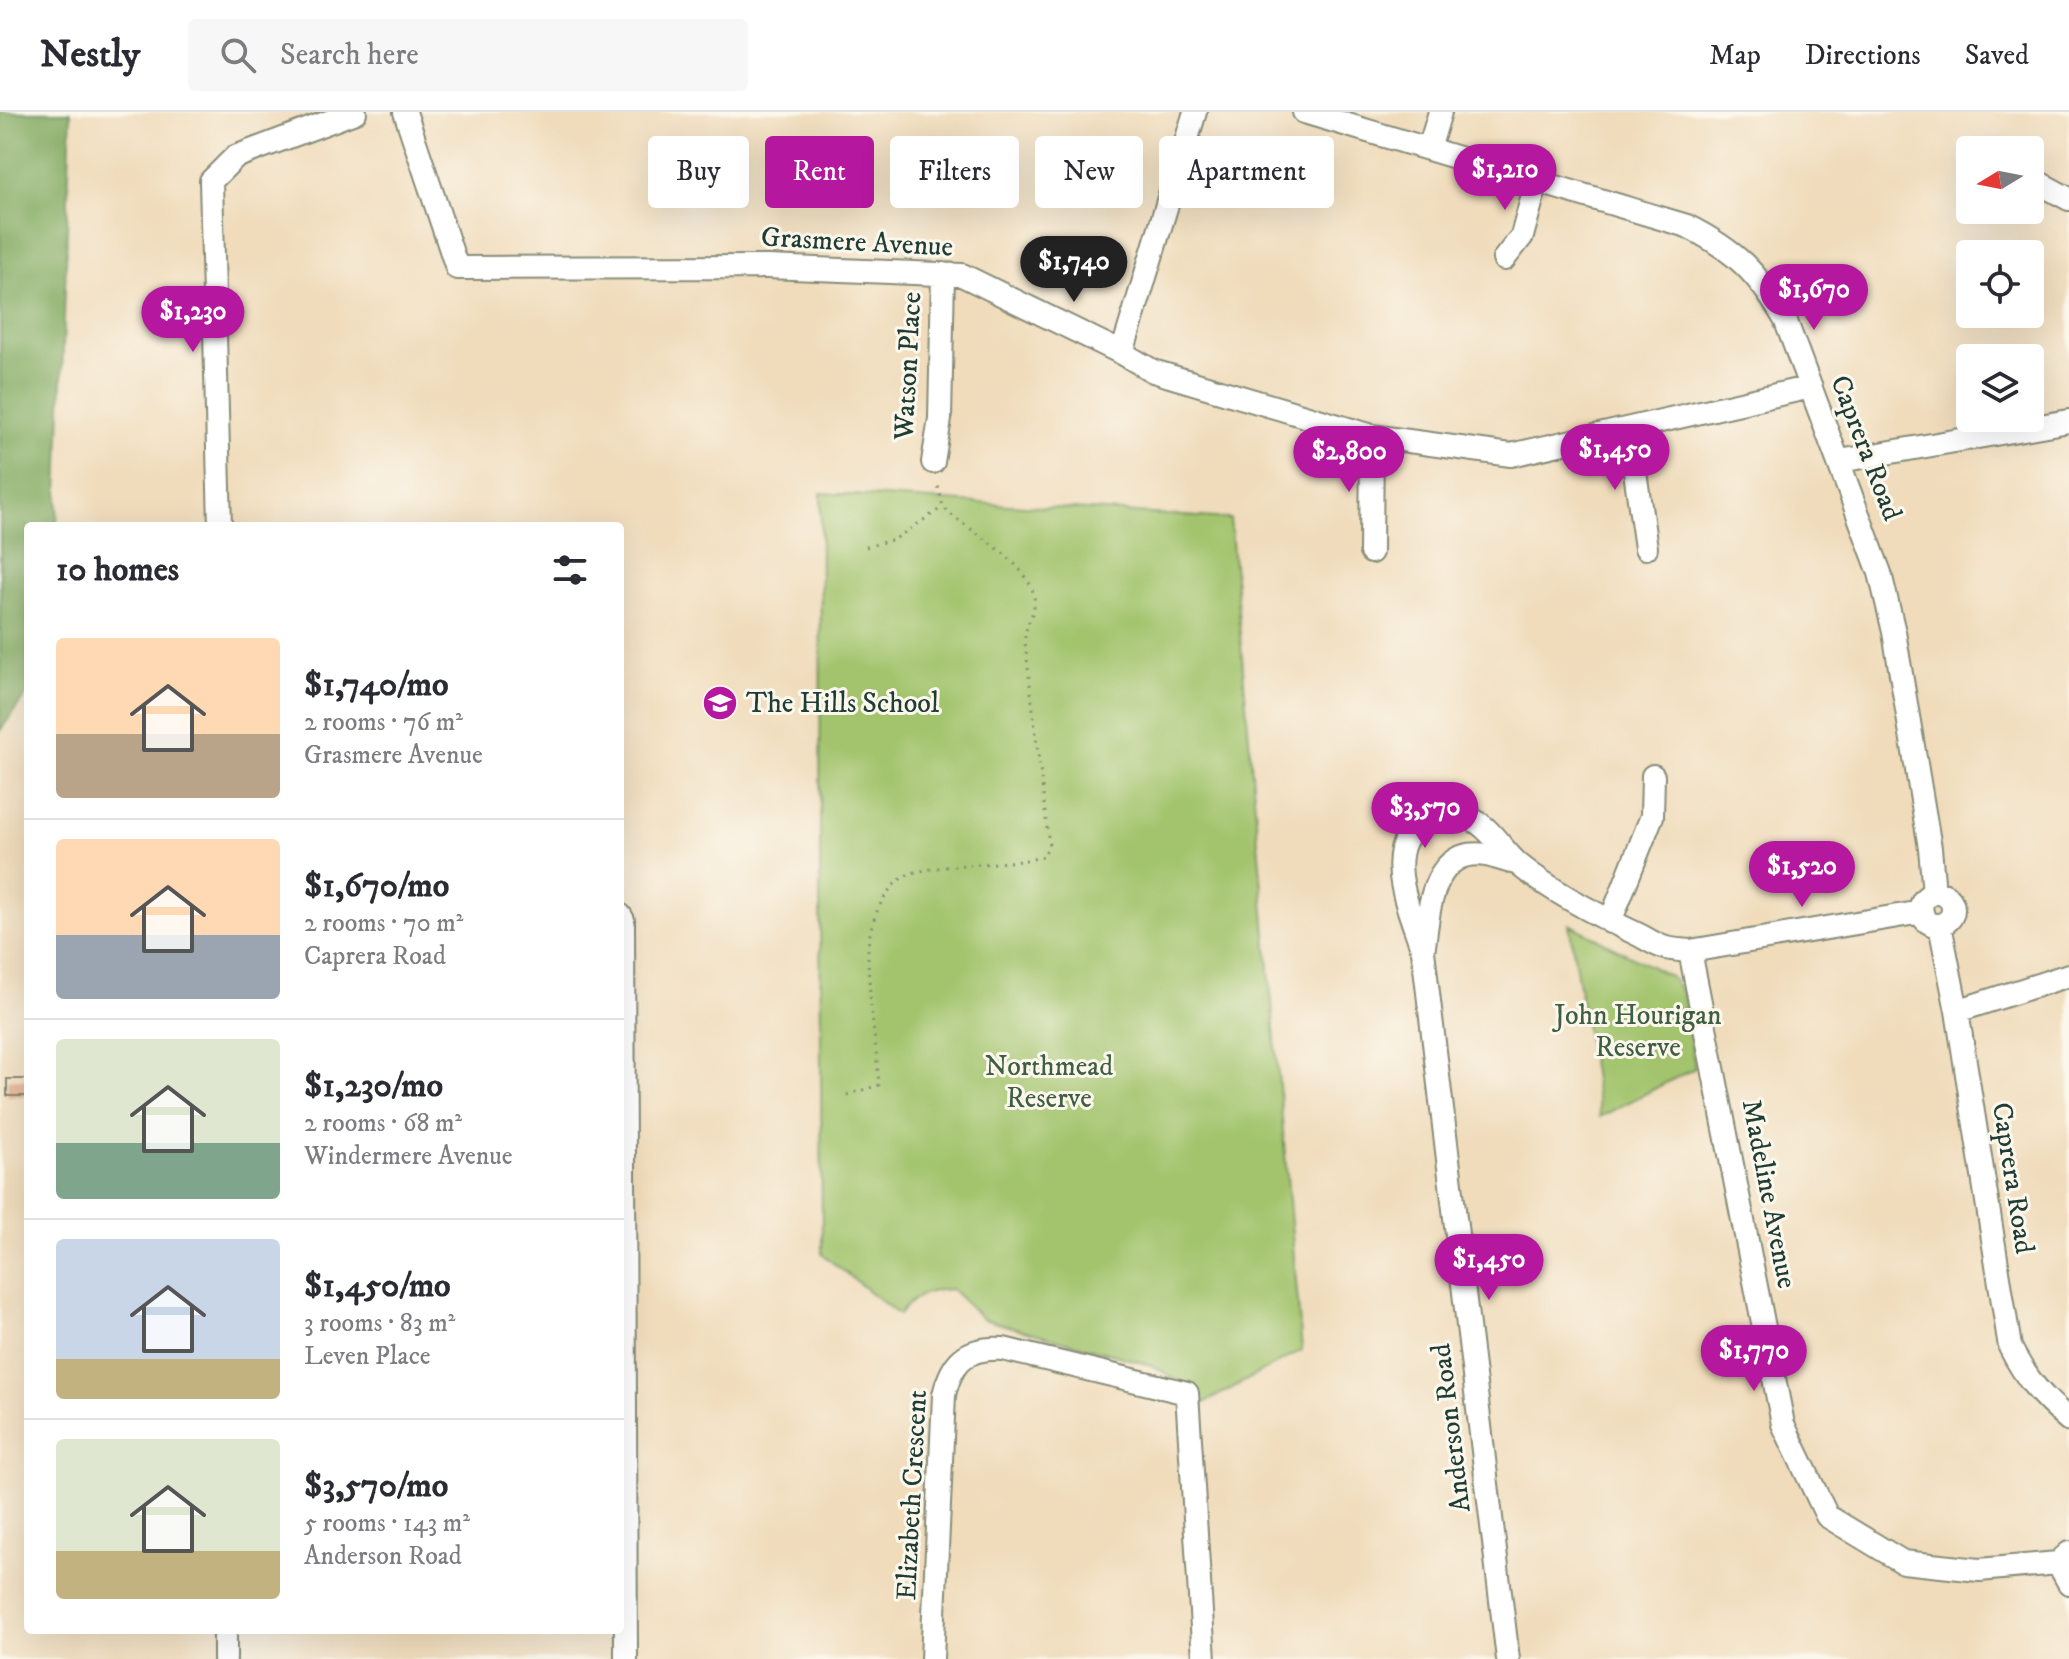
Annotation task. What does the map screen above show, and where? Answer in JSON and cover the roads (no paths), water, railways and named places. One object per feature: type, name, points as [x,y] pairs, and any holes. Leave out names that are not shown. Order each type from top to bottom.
[{"type":"street","points":[[220,522],[211,181],[235,157],[355,112]]},
{"type":"street","name":"Grasmere Avenue","points":[[405,112],[457,268],[768,267],[962,275],[1153,371],[1372,436],[1511,455],[1811,387]]},
{"type":"street","points":[[1122,353],[1195,112]]},
{"type":"street","name":"Caprera Road","points":[[1304,112],[1687,226],[1720,243],[1767,288],[1785,319],[1840,461],[1880,573],[1894,632],[1930,848],[1932,910],[1957,1011],[2010,1347],[2022,1371],[2043,1399],[2069,1420]]},
{"type":"street","points":[[1429,149],[1440,112]]},
{"type":"street","points":[[1504,259],[1522,236],[1537,181]]},
{"type":"street","points":[[2044,186],[2069,199]]},
{"type":"street","name":"Watson Place","points":[[933,462],[940,419],[943,274]]},
{"type":"street","points":[[1840,461],[2069,421]]},
{"type":"street","points":[[1629,430],[1646,548]]},
{"type":"street","points":[[1371,552],[1372,436]]},
{"type":"street","points":[[1610,922],[1652,816],[1653,776]]},
{"type":"street","name":"Anderson Road","points":[[1508,1659],[1423,951],[1402,878],[1402,845],[1418,825],[1433,818],[1463,816],[1477,822],[1518,864],[1610,922],[1666,948],[1690,951]]},
{"type":"street","name":"Anderson Road","points":[[1423,951],[1431,897],[1443,869],[1458,859],[1475,855],[1518,864]]},
{"type":"street","points":[[1690,951],[1932,910]]},
{"type":"street","name":"Madeline Avenue","points":[[1690,951],[1783,1424],[1827,1516],[1903,1562],[1979,1570],[2063,1558]]},
{"type":"street","points":[[1957,1011],[2069,975]]},
{"type":"street","points":[[624,1288],[626,1659]]},
{"type":"street","name":"Elizabeth Crescent","points":[[932,1659],[944,1395],[953,1368],[972,1352],[986,1348],[1003,1349],[1187,1393],[1204,1659]]},
{"type":"street","points":[[2063,1558],[2069,1583]]},
{"type":"street","points":[[225,1634],[225,1659]]},
{"type":"place","name":"The Hills School","points":[[720,703]]},
{"type":"park label","name":"John Hourigan Reserve","points":[[1638,1031]]},
{"type":"park label","name":"Northmead Reserve","points":[[1049,1082]]}]
